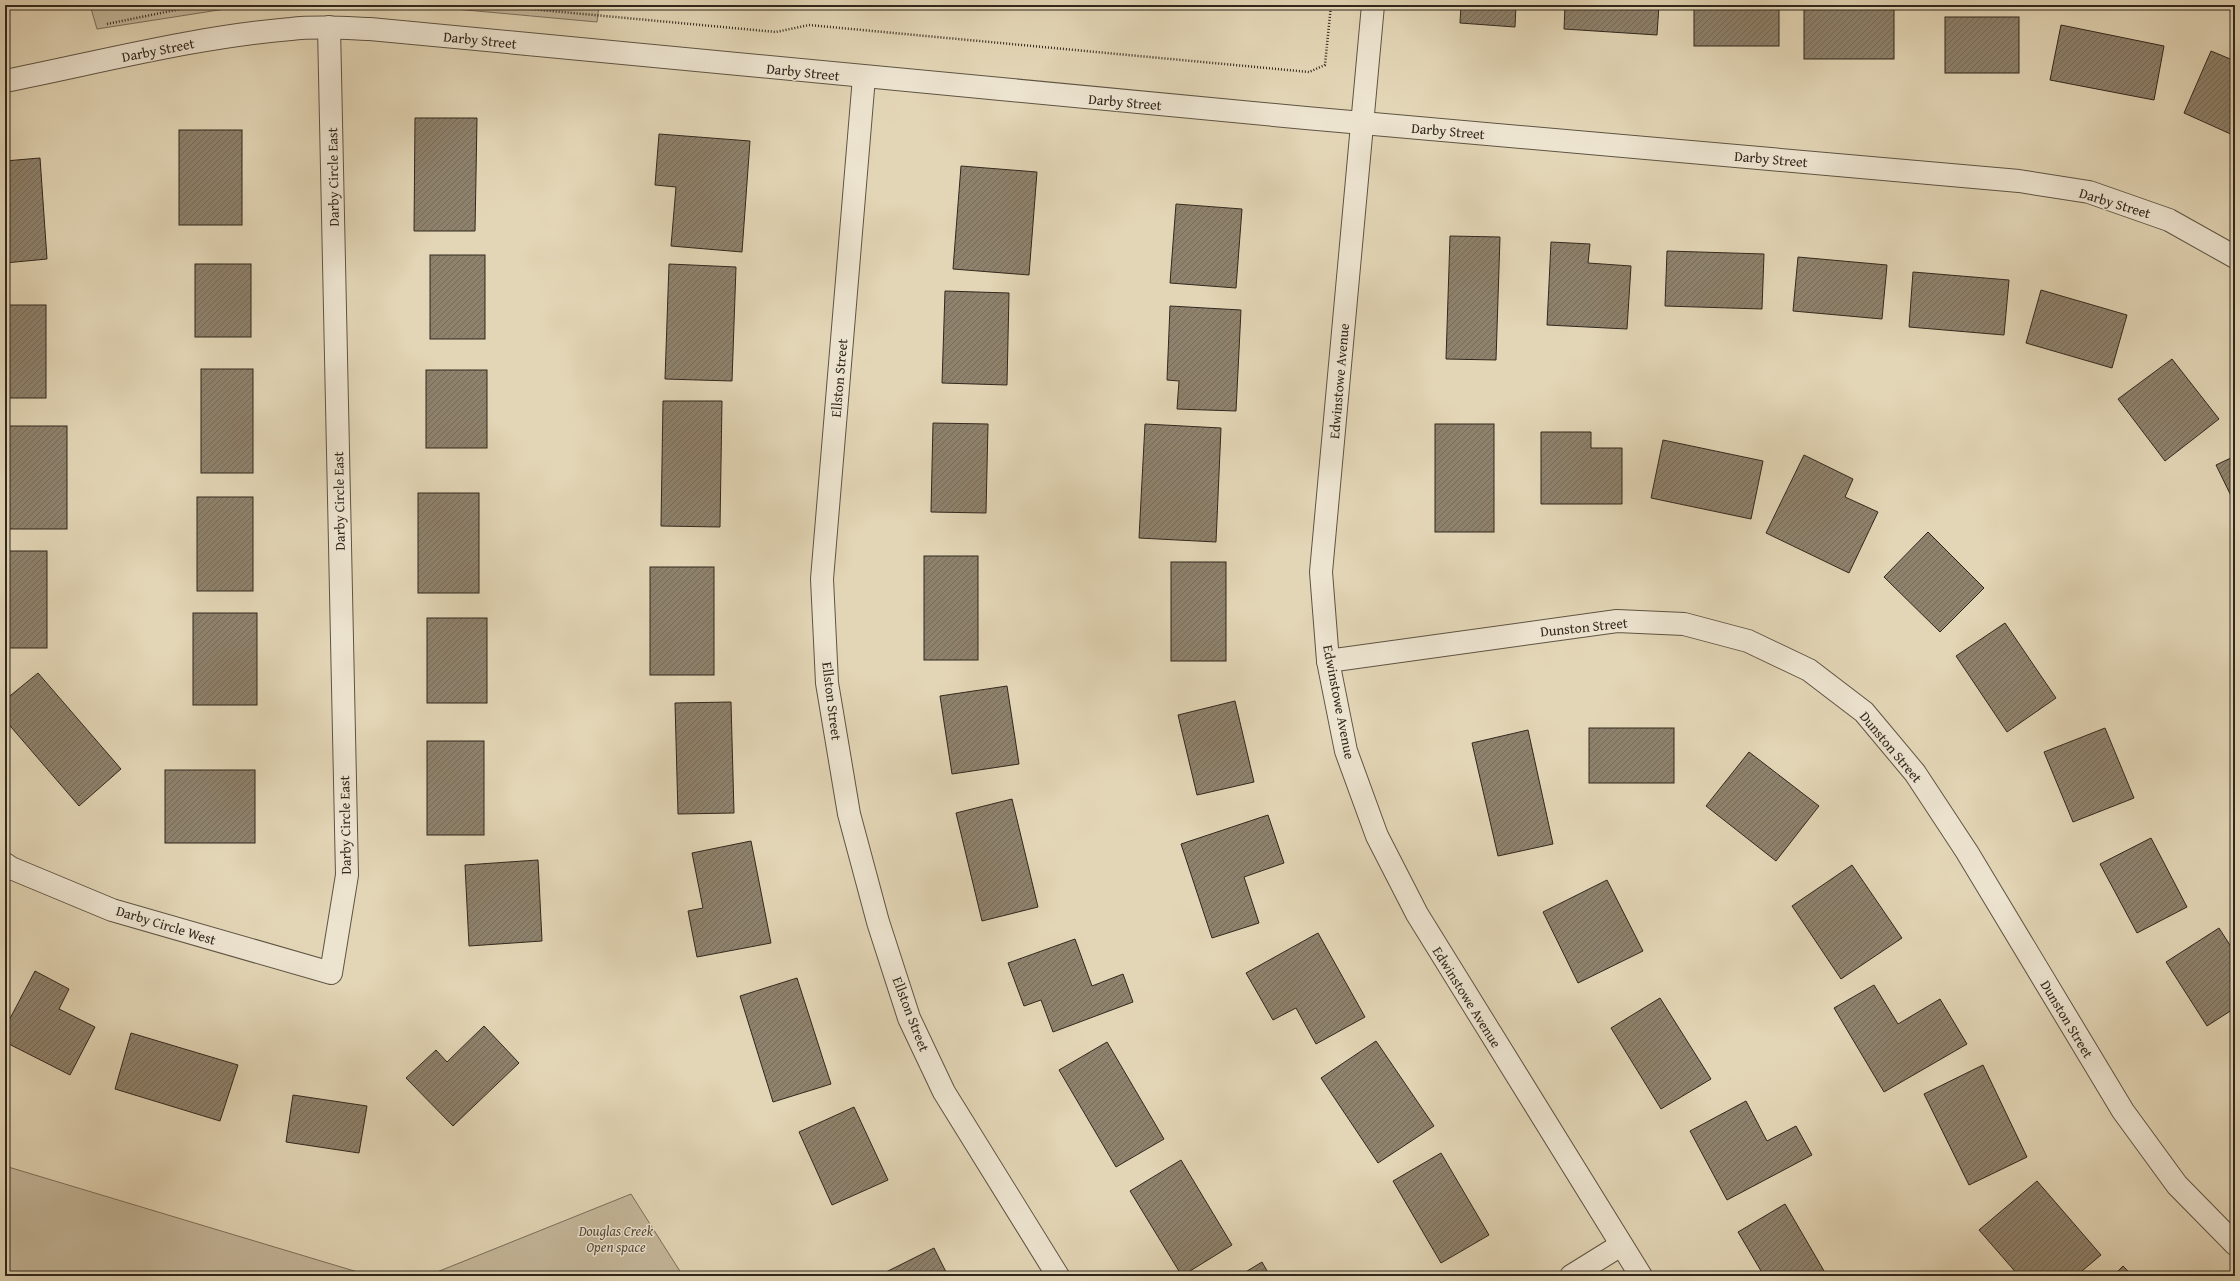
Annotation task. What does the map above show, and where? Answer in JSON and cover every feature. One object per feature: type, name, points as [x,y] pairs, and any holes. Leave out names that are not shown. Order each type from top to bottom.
[{"type":"street","name":"Edwinstowe Avenue","points":[[1373,5],[1321,572],[1328,662],[1346,751],[1377,836],[1417,914],[1620,1245],[1641,1276]]},
{"type":"street","name":"Darby Street","points":[[5,81],[149,50],[291,29],[329,27],[370,29],[864,78],[2019,181],[2089,192],[2169,220],[2235,258]]},
{"type":"street","name":"Darby Circle East","points":[[329,27],[347,875],[331,973]]},
{"type":"street","name":"Ellston Street","points":[[864,78],[822,579],[827,683],[849,814],[878,922],[909,1018],[944,1092],[1058,1276]]},
{"type":"street","name":"Dunston Street","points":[[1328,662],[1617,621],[1684,624],[1748,641],[1809,670],[1864,712],[1915,773],[1967,852],[2122,1111],[2177,1185],[2235,1244]]},
{"type":"street","name":"Darby Circle West","points":[[5,864],[11,868],[112,910],[331,973]]},
{"type":"street","points":[[1571,1276],[1620,1245]]},
{"type":"path","points":[[107,24],[200,5]]},
{"type":"path","points":[[488,5],[776,32],[809,25],[1309,72],[1325,65],[1331,5]]},
{"type":"green space","points":[[90,5],[251,5],[97,29]]},
{"type":"green space","points":[[411,5],[599,5],[597,22]]},
{"type":"green space","points":[[5,1166],[371,1276],[5,1276]]},
{"type":"green space","name":"Douglas Creek Open space","points":[[631,1194],[683,1276],[427,1276]]},
{"type":"building","points":[[1461,5],[1516,5],[1515,27],[1460,23]]},
{"type":"building","points":[[1565,5],[1659,5],[1657,35],[1564,29]]},
{"type":"building","points":[[1694,5],[1779,5],[1779,46],[1694,46]]},
{"type":"building","points":[[1804,5],[1894,5],[1894,59],[1804,59]]},
{"type":"building","points":[[1945,17],[2019,17],[2019,73],[1945,73]]},
{"type":"building","points":[[2061,25],[2164,46],[2154,100],[2050,80]]},
{"type":"building","points":[[2211,51],[2235,61],[2235,136],[2184,113]]},
{"type":"building","points":[[415,118],[477,118],[475,231],[414,231]]},
{"type":"building","points":[[179,130],[242,130],[242,225],[179,225]]},
{"type":"building","points":[[659,134],[750,141],[742,252],[671,246],[676,187],[655,185]]},
{"type":"building","points":[[40,158],[47,259],[5,263],[5,161]]},
{"type":"building","points":[[961,166],[1037,172],[1029,275],[953,269]]},
{"type":"building","points":[[1176,204],[1242,209],[1236,288],[1170,283]]},
{"type":"building","points":[[1450,236],[1500,237],[1496,360],[1446,359]]},
{"type":"building","points":[[1551,242],[1590,244],[1588,263],[1631,266],[1627,329],[1547,325]]},
{"type":"building","points":[[1667,251],[1764,254],[1762,309],[1665,306]]},
{"type":"building","points":[[430,255],[485,255],[485,339],[430,339]]},
{"type":"building","points":[[1798,257],[1887,265],[1882,319],[1793,311]]},
{"type":"building","points":[[195,264],[251,264],[251,337],[195,337]]},
{"type":"building","points":[[669,264],[736,267],[732,381],[665,379]]},
{"type":"building","points":[[1913,272],[2009,280],[2004,335],[1909,327]]},
{"type":"building","points":[[2041,290],[2127,315],[2112,368],[2026,343]]},
{"type":"building","points":[[945,291],[1009,293],[1007,385],[942,383]]},
{"type":"building","points":[[5,305],[46,305],[46,398],[5,398]]},
{"type":"building","points":[[1170,306],[1241,310],[1236,411],[1177,409],[1179,381],[1167,380]]},
{"type":"building","points":[[2172,359],[2219,419],[2165,461],[2118,399]]},
{"type":"building","points":[[201,369],[253,369],[253,473],[201,473]]},
{"type":"building","points":[[426,370],[487,370],[487,448],[426,448]]},
{"type":"building","points":[[663,401],[722,401],[720,527],[661,526]]},
{"type":"building","points":[[933,423],[988,424],[986,513],[931,512]]},
{"type":"building","points":[[1145,424],[1221,428],[1216,542],[1139,538]]},
{"type":"building","points":[[1435,424],[1494,424],[1494,532],[1435,532]]},
{"type":"building","points":[[5,426],[67,426],[67,529],[5,529]]},
{"type":"building","points":[[1541,432],[1591,432],[1591,448],[1622,448],[1622,504],[1541,504]]},
{"type":"building","points":[[1663,440],[1763,461],[1751,519],[1651,498]]},
{"type":"building","points":[[1804,455],[1853,479],[1845,497],[1878,512],[1849,573],[1766,533]]},
{"type":"building","points":[[2235,456],[2235,504],[2216,465]]},
{"type":"building","points":[[418,493],[479,493],[479,593],[418,593]]},
{"type":"building","points":[[197,497],[253,497],[253,591],[197,591]]},
{"type":"building","points":[[1928,532],[1984,588],[1940,632],[1884,577]]},
{"type":"building","points":[[5,551],[47,551],[47,648],[5,648]]},
{"type":"building","points":[[924,556],[978,556],[978,660],[924,660]]},
{"type":"building","points":[[1171,562],[1226,562],[1226,661],[1171,661]]},
{"type":"building","points":[[650,567],[714,567],[714,675],[650,675]]},
{"type":"building","points":[[193,613],[257,613],[257,705],[193,705]]},
{"type":"building","points":[[427,618],[487,618],[487,703],[427,703]]},
{"type":"building","points":[[2005,623],[2056,698],[2007,732],[1956,656]]},
{"type":"building","points":[[38,673],[121,769],[79,806],[5,720],[5,700]]},
{"type":"building","points":[[1007,686],[1019,764],[952,774],[940,696]]},
{"type":"building","points":[[1235,701],[1254,782],[1197,795],[1178,715]]},
{"type":"building","points":[[731,702],[734,813],[678,814],[675,703]]},
{"type":"building","points":[[1589,728],[1674,728],[1674,783],[1589,783]]},
{"type":"building","points":[[2105,728],[2134,798],[2073,822],[2044,752]]},
{"type":"building","points":[[1528,730],[1553,844],[1498,856],[1472,743]]},
{"type":"building","points":[[427,741],[484,741],[484,835],[427,835]]},
{"type":"building","points":[[1749,752],[1819,806],[1776,861],[1706,806]]},
{"type":"building","points":[[165,770],[255,770],[255,843],[165,843]]},
{"type":"building","points":[[1012,799],[1038,907],[982,921],[956,813]]},
{"type":"building","points":[[1268,815],[1284,863],[1244,877],[1259,923],[1212,938],[1181,844]]},
{"type":"building","points":[[2151,838],[2187,907],[2137,933],[2100,864]]},
{"type":"building","points":[[751,841],[771,943],[697,957],[688,911],[703,908],[692,853]]},
{"type":"building","points":[[538,860],[542,941],[469,946],[465,865]]},
{"type":"building","points":[[1852,865],[1902,938],[1841,979],[1792,906]]},
{"type":"building","points":[[1607,880],[1643,951],[1578,983],[1543,912]]},
{"type":"building","points":[[2219,928],[2235,953],[2235,1008],[2207,1026],[2166,962]]},
{"type":"building","points":[[1318,933],[1365,1017],[1316,1044],[1296,1008],[1273,1020],[1246,973]]},
{"type":"building","points":[[1075,939],[1092,986],[1123,974],[1133,1002],[1053,1032],[1041,1000],[1024,1006],[1008,963]]},
{"type":"building","points":[[35,971],[69,989],[59,1009],[95,1027],[70,1075],[5,1042],[5,1028]]},
{"type":"building","points":[[797,978],[831,1084],[773,1102],[740,996]]},
{"type":"building","points":[[1874,985],[1898,1024],[1940,999],[1967,1044],[1884,1092],[1834,1008]]},
{"type":"building","points":[[1660,998],[1711,1079],[1661,1109],[1611,1028]]},
{"type":"building","points":[[484,1026],[519,1063],[453,1126],[406,1078],[436,1050],[447,1062]]},
{"type":"building","points":[[131,1033],[238,1065],[220,1121],[115,1089]]},
{"type":"building","points":[[1376,1041],[1434,1126],[1378,1163],[1321,1078]]},
{"type":"building","points":[[1107,1042],[1164,1139],[1116,1167],[1059,1070]]},
{"type":"building","points":[[1983,1065],[2027,1157],[1969,1185],[1924,1094]]},
{"type":"building","points":[[293,1095],[367,1106],[359,1153],[286,1142]]},
{"type":"building","points":[[1746,1101],[1767,1141],[1796,1126],[1812,1155],[1727,1200],[1690,1131]]},
{"type":"building","points":[[854,1107],[888,1180],[832,1205],[799,1132]]},
{"type":"building","points":[[1441,1153],[1489,1235],[1441,1263],[1393,1181]]},
{"type":"building","points":[[1181,1160],[1232,1245],[1182,1276],[1130,1191]]},
{"type":"building","points":[[2037,1181],[2101,1255],[2076,1276],[2019,1276],[1979,1230]]},
{"type":"building","points":[[1785,1204],[1827,1276],[1764,1276],[1738,1232]]},
{"type":"building","points":[[934,1248],[948,1276],[878,1276]]},
{"type":"building","points":[[1262,1262],[1270,1276],[1239,1276]]},
{"type":"building","points":[[2123,1266],[2133,1276],[2113,1276]]}]
